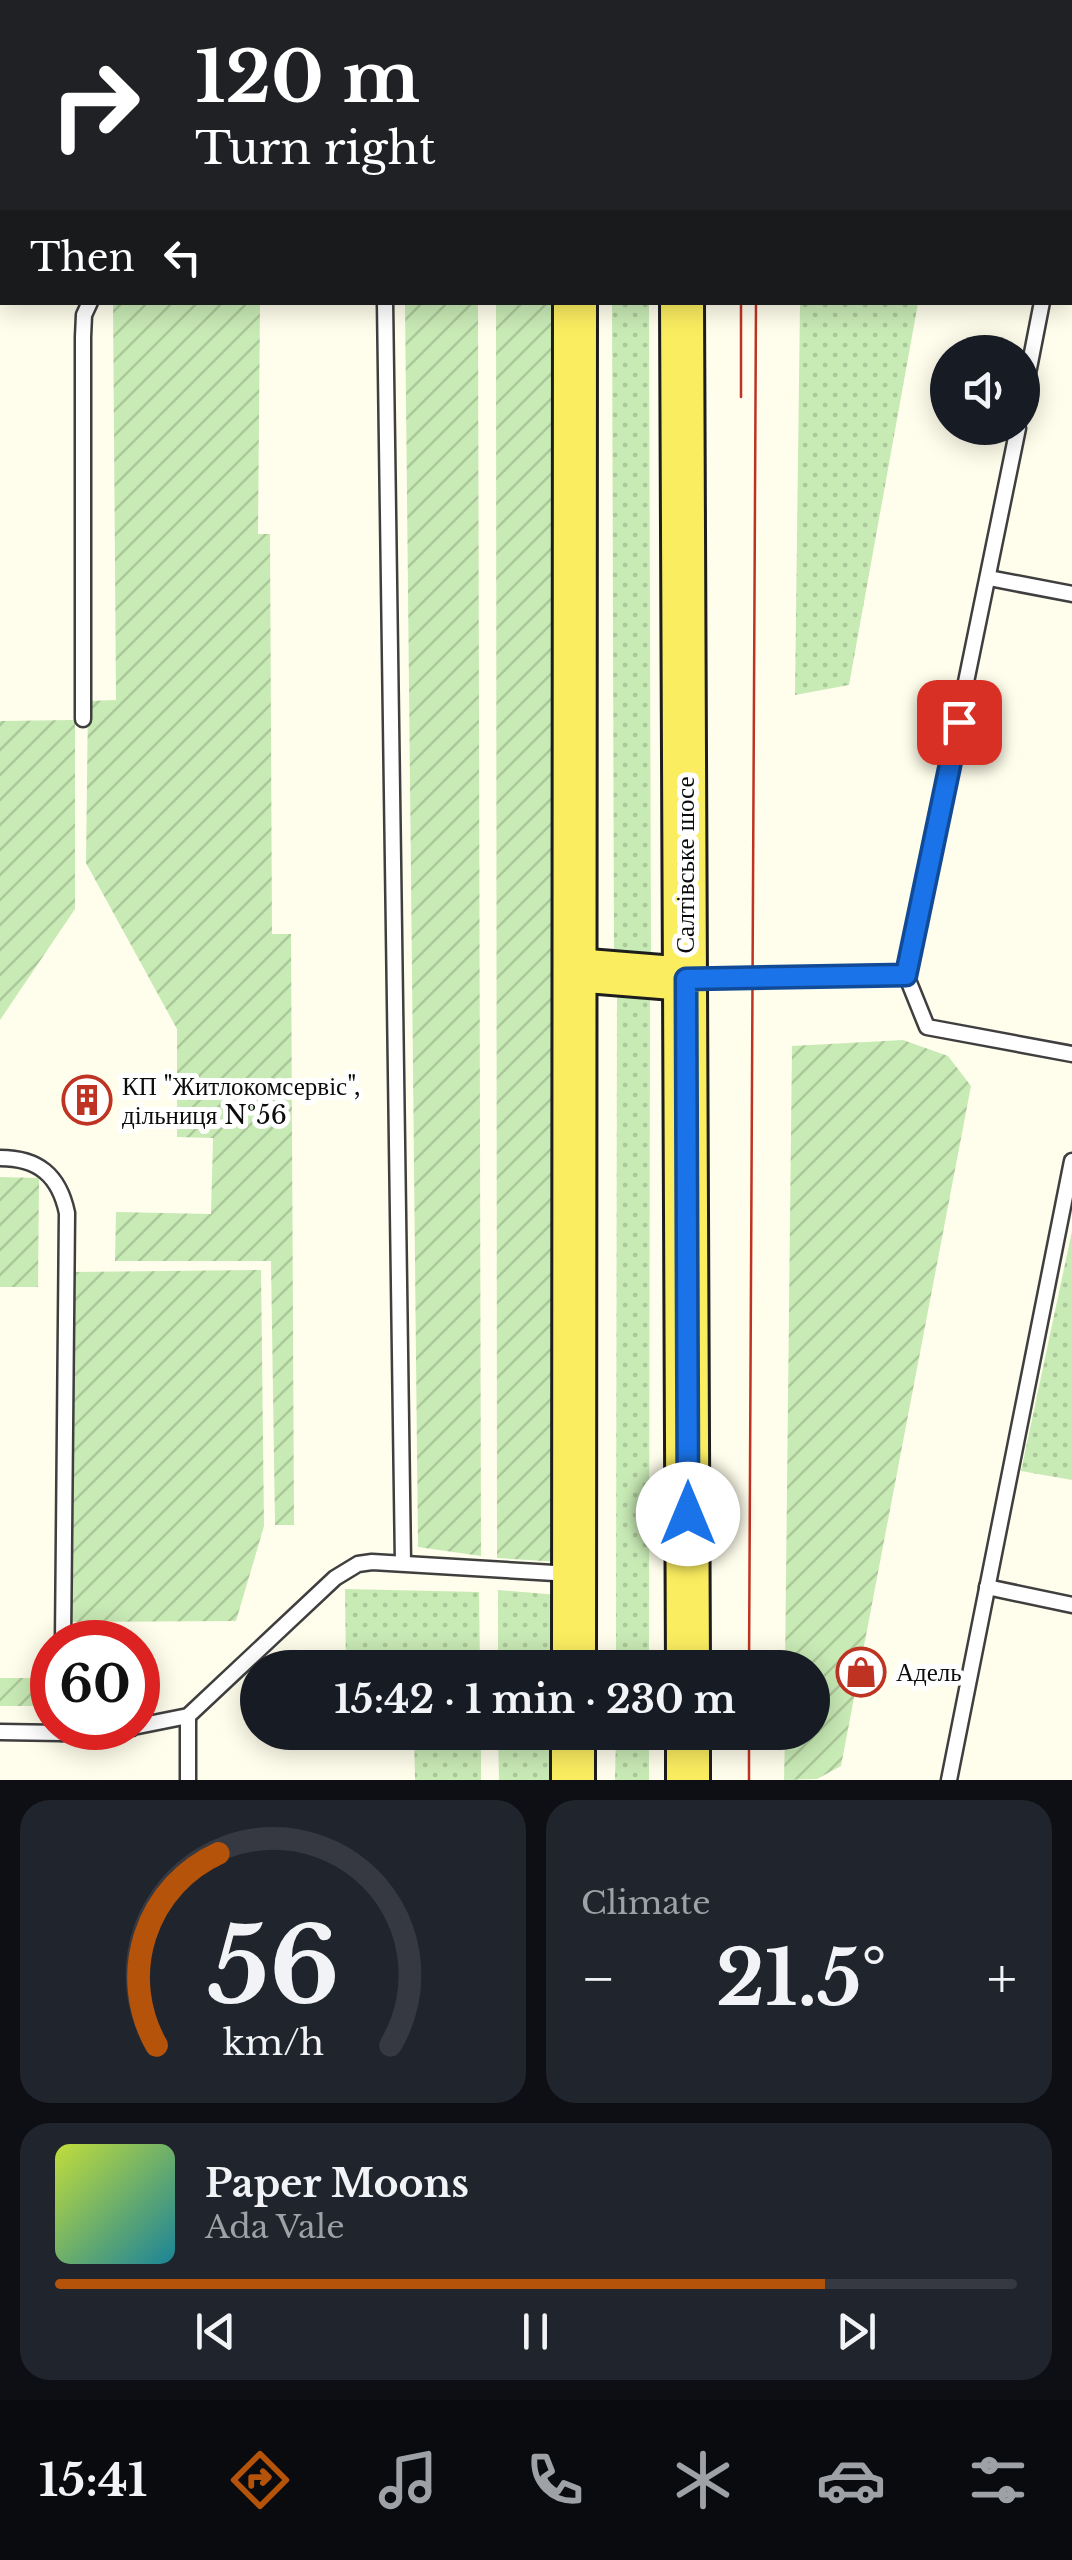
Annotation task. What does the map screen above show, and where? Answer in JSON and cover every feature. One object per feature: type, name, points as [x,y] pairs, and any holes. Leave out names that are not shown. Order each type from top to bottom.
[{"type":"main road","points":[[574,1650],[575,305]]},
{"type":"main road","name":"Салтівське шосе","points":[[682,305],[688,1650]]},
{"type":"main road","points":[[575,970],[686,979]]},
{"type":"main road","points":[[573,1750],[573,1780]]},
{"type":"main road","points":[[688,1750],[688,1780]]},
{"type":"lane","points":[[82,719],[83,337],[89,305]]},
{"type":"lane","points":[[385,305],[403,1563]]},
{"type":"lane","points":[[1036,335],[1041,305]]},
{"type":"lane","points":[[1015,445],[906,975],[927,1027],[1072,1054]]},
{"type":"lane","points":[[989,578],[1072,594]]},
{"type":"lane","points":[[686,979],[906,975]]},
{"type":"lane","points":[[0,1158],[39,1164],[54,1178],[67,1212],[62,1620]]},
{"type":"lane","points":[[948,1780],[1071,1168]]},
{"type":"lane","points":[[160,1722],[188,1716],[346,1570],[372,1562],[574,1574]]},
{"type":"lane","points":[[987,1587],[1072,1604]]},
{"type":"lane","points":[[188,1716],[188,1780]]},
{"type":"lane","points":[[0,1732],[30,1731]]},
{"type":"green space","points":[[113,305],[260,305],[258,534],[270,534],[272,934],[291,934],[294,1525],[275,1525],[271,1261],[115,1261],[116,1212],[211,1214],[213,1138],[177,1137],[177,1029],[86,863],[88,701],[116,700]]},
{"type":"green space","points":[[405,305],[478,305],[481,1556],[418,1547]]},
{"type":"green space","points":[[496,305],[553,305],[559,1562],[497,1558]]},
{"type":"green space","points":[[612,305],[649,305],[651,959],[614,952]]},
{"type":"green space","points":[[800,305],[918,305],[849,685],[795,695]]},
{"type":"green space","points":[[75,720],[75,909],[0,1020],[0,721]]},
{"type":"green space","points":[[617,987],[650,991],[649,1650],[616,1650]]},
{"type":"green space","points":[[903,1040],[948,1056],[971,1086],[841,1766],[817,1779],[784,1780],[785,1750],[830,1750],[830,1650],[785,1650],[792,1046]]},
{"type":"green space","points":[[0,1177],[39,1178],[38,1287],[0,1287]]},
{"type":"green space","points":[[1072,1231],[1072,1480],[1021,1471]]},
{"type":"green space","points":[[261,1270],[264,1526],[236,1621],[70,1620],[72,1272]]},
{"type":"green space","points":[[345,1589],[479,1592],[480,1650],[346,1650]]},
{"type":"green space","points":[[498,1590],[558,1595],[558,1650],[498,1650]]},
{"type":"green space","points":[[0,1678],[30,1678],[30,1706],[0,1706]]},
{"type":"green space","points":[[414,1750],[481,1750],[481,1780],[415,1780]]},
{"type":"green space","points":[[498,1750],[558,1750],[559,1780],[499,1780]]},
{"type":"green space","points":[[616,1750],[649,1750],[649,1780],[615,1780]]},
{"type":"tram line","points":[[741,305],[741,397]]},
{"type":"tram line","points":[[749,1650],[756,305]]},
{"type":"tram line","points":[[749,1750],[749,1780]]},
{"type":"place","name":"КП \"Житлокомсервіс\", дільниця №56","points":[[87,1100]]},
{"type":"place","name":"Адель","points":[[861,1672]]},
{"type":"route","points":[[688,1514],[686,979],[906,975],[959,722]]}]
